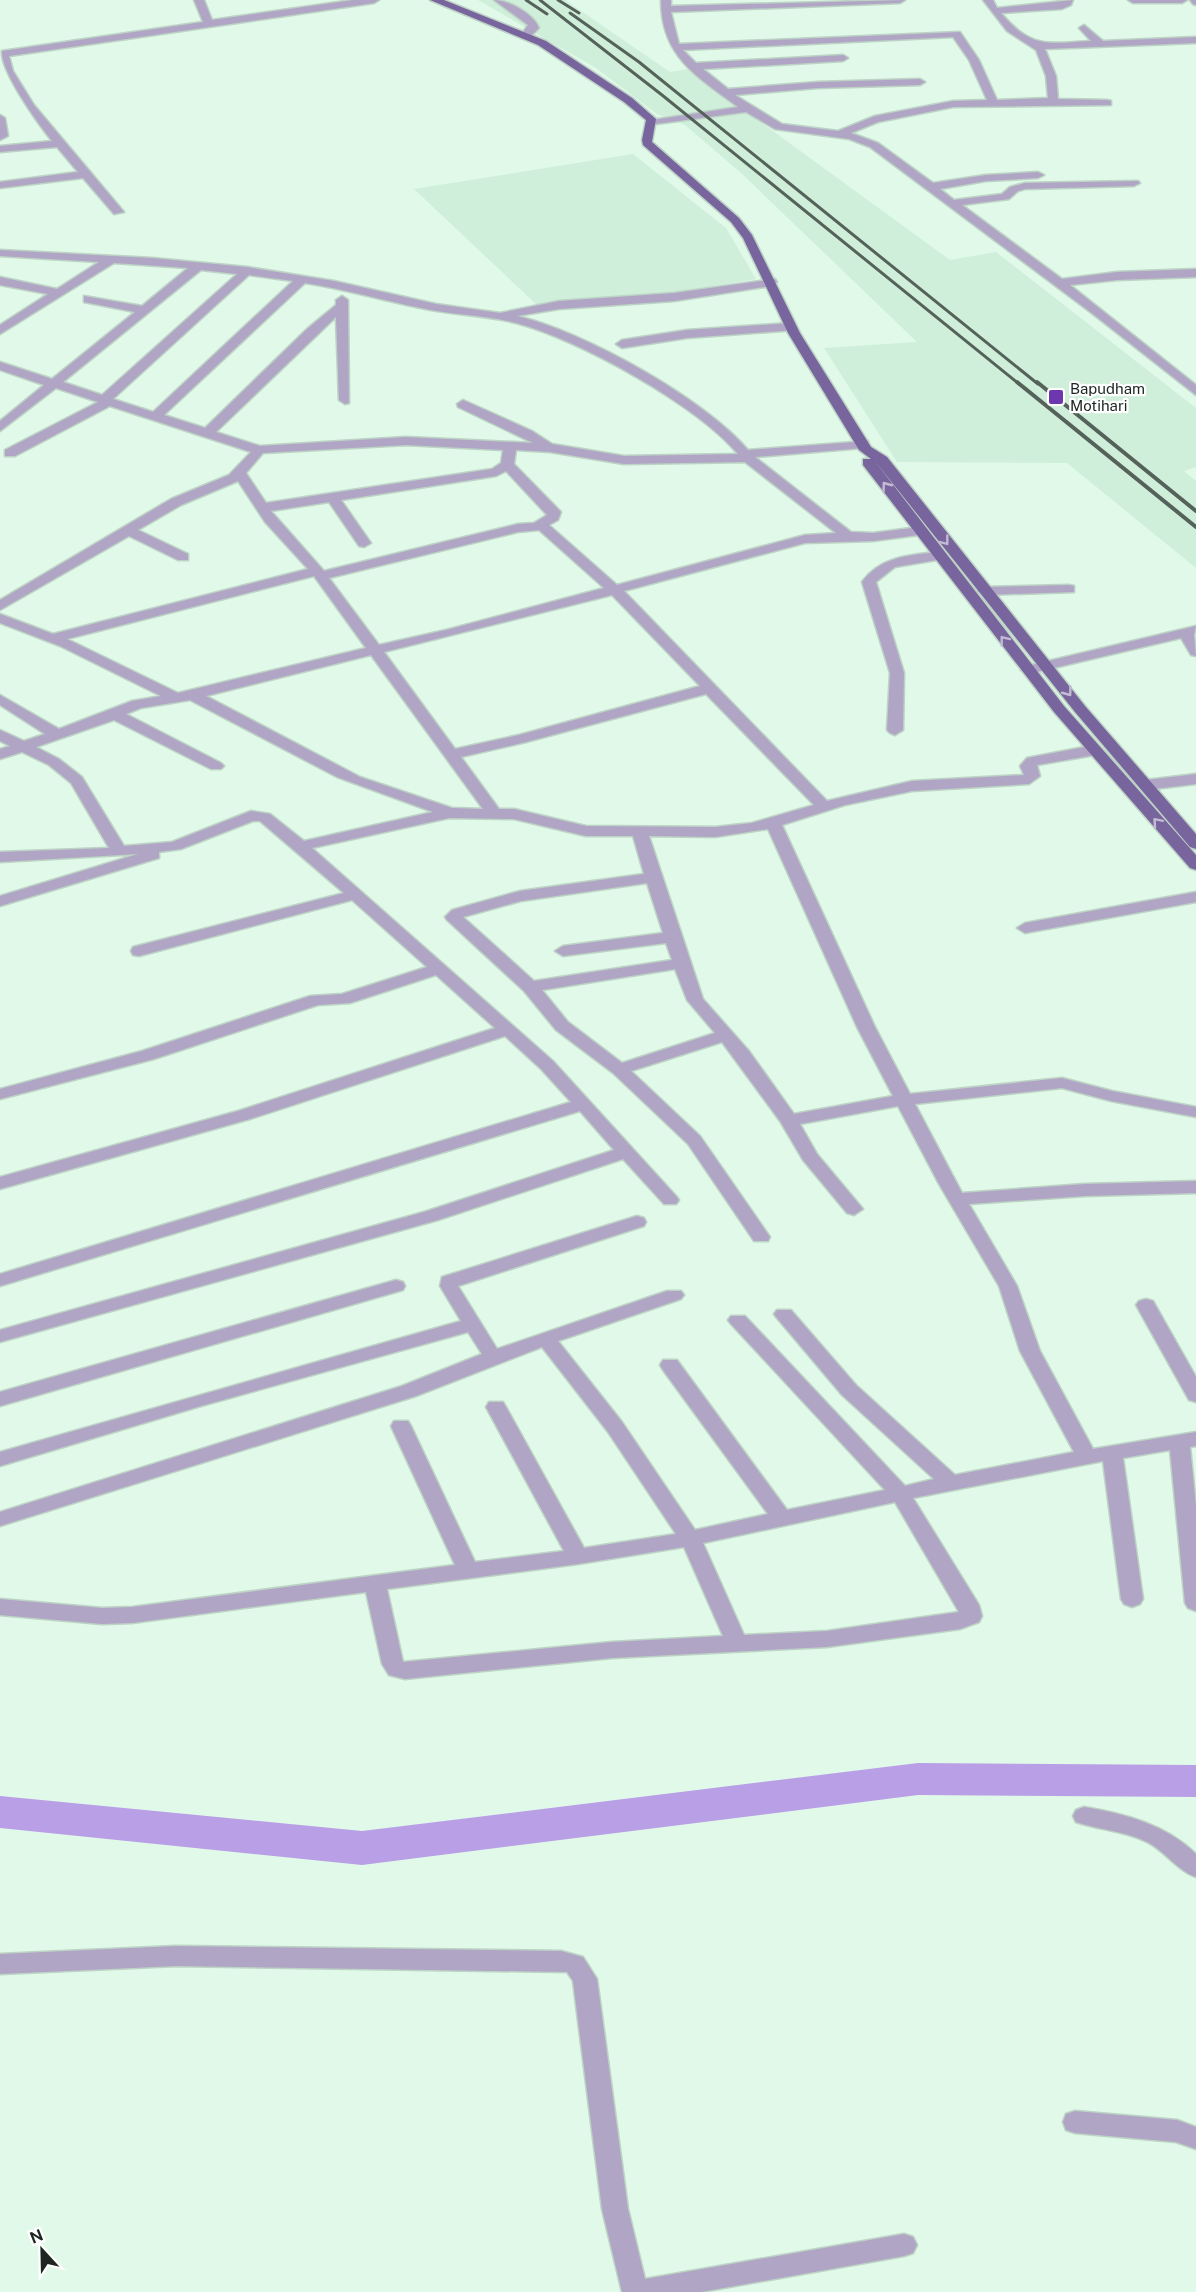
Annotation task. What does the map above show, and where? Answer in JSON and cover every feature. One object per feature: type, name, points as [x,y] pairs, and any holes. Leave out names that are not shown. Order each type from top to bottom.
[{"type":"main road","points":[[435,0],[526,35],[561,53],[644,111],[652,123],[646,135],[648,143],[735,220],[752,244],[791,327],[864,447],[868,462],[938,556],[1028,670],[1196,865]]},
{"type":"main road","points":[[864,447],[882,460],[1080,709],[1196,844]]},
{"type":"street","points":[[199,0],[209,24]]},
{"type":"street","points":[[118,212],[30,107],[4,71],[4,56],[10,51],[374,0]]},
{"type":"street","points":[[499,0],[533,24],[534,27],[526,35]]},
{"type":"street","points":[[666,9],[900,0]]},
{"type":"street","points":[[988,0],[994,11],[1025,43],[1036,46],[1196,40]]},
{"type":"street","points":[[994,11],[1066,5],[1068,0]]},
{"type":"street","points":[[1133,0],[1182,0]]},
{"type":"street","points":[[666,9],[847,12]]},
{"type":"street","points":[[666,9],[666,26],[675,47],[694,66],[748,108],[778,127],[842,133],[874,145],[1060,283],[1196,391]]},
{"type":"street","points":[[1084,28],[1099,44]]},
{"type":"street","points":[[675,47],[956,34],[974,60],[993,103]]},
{"type":"street","points":[[1036,46],[1041,50],[1051,76],[1053,100],[1048,102]]},
{"type":"street","points":[[694,66],[843,58]]},
{"type":"street","points":[[728,92],[920,82]]},
{"type":"street","points":[[842,133],[875,119],[953,104],[1107,103]]},
{"type":"street","points":[[652,123],[748,108]]},
{"type":"street","points":[[0,118],[3,136],[0,137]]},
{"type":"street","points":[[0,149],[62,143]]},
{"type":"street","points":[[0,186],[87,174]]},
{"type":"street","points":[[932,187],[1005,176],[1049,174]]},
{"type":"street","points":[[954,203],[1005,197],[1014,189],[1025,186],[1134,183]]},
{"type":"street","points":[[0,253],[112,259],[247,271],[349,288],[423,305],[500,316],[551,331],[620,364],[668,393],[734,442],[747,456],[803,502],[831,519],[847,536]]},
{"type":"street","points":[[0,330],[112,259]]},
{"type":"street","points":[[0,427],[51,383],[198,266]]},
{"type":"street","points":[[10,453],[106,401],[247,271]]},
{"type":"street","points":[[1060,283],[1117,276],[1196,273]]},
{"type":"street","points":[[156,416],[302,279]]},
{"type":"street","points":[[0,281],[59,293]]},
{"type":"street","points":[[500,316],[538,308],[665,298],[771,282]]},
{"type":"street","points":[[208,432],[311,332],[340,308],[349,288]]},
{"type":"street","points":[[88,299],[145,310]]},
{"type":"street","points":[[340,308],[345,400]]},
{"type":"street","points":[[622,344],[687,334],[791,327]]},
{"type":"street","points":[[0,366],[259,450],[374,441],[550,448],[624,460],[747,456],[864,447]]},
{"type":"street","points":[[462,404],[527,434],[550,448]]},
{"type":"street","points":[[262,508],[458,479],[502,470],[507,465],[510,446]]},
{"type":"street","points":[[0,606],[183,498],[240,474],[259,450]]},
{"type":"street","points":[[53,638],[319,574],[538,526],[553,517],[554,512],[507,465]]},
{"type":"street","points":[[240,474],[262,508],[319,574],[494,813]]},
{"type":"street","points":[[333,498],[364,543]]},
{"type":"street","points":[[538,526],[544,528],[615,590],[823,806]]},
{"type":"street","points":[[128,530],[183,557]]},
{"type":"street","points":[[0,754],[137,704],[192,695],[448,634],[805,539],[873,537],[920,531]]},
{"type":"street","points":[[895,730],[897,674],[869,582],[874,575],[893,563],[938,556]]},
{"type":"street","points":[[984,591],[1069,589]]},
{"type":"street","points":[[0,618],[53,638],[175,697]]},
{"type":"street","points":[[1028,670],[1191,631],[1196,652]]},
{"type":"street","points":[[453,754],[521,739],[710,688]]},
{"type":"street","points":[[192,695],[269,731],[348,777],[423,801],[449,813]]},
{"type":"street","points":[[0,699],[57,735]]},
{"type":"street","points":[[114,714],[216,766]]},
{"type":"street","points":[[0,735],[63,768],[77,780],[120,852]]},
{"type":"street","points":[[301,846],[449,813],[513,814],[586,831],[715,832],[773,823],[823,806],[912,786],[1029,779],[1032,776],[1028,766],[1032,761],[1095,750]]},
{"type":"street","points":[[1146,785],[1196,779]]},
{"type":"street","points":[[0,901],[120,867],[251,816],[264,817],[301,846],[547,1065],[670,1200]]},
{"type":"street","points":[[773,823],[858,1009],[903,1100],[1008,1286],[1030,1351],[1087,1457]]},
{"type":"street","points":[[640,833],[672,937],[701,1009],[726,1035],[789,1120],[809,1156],[854,1209]]},
{"type":"street","points":[[0,856],[120,852],[175,846]]},
{"type":"street","points":[[655,877],[520,896],[454,914],[454,918],[530,987],[562,1026],[619,1069],[694,1140],[761,1237]]},
{"type":"street","points":[[139,951],[354,895]]},
{"type":"street","points":[[1025,928],[1196,897]]},
{"type":"street","points":[[563,951],[672,937]]},
{"type":"street","points":[[530,987],[682,963]]},
{"type":"street","points":[[0,1094],[148,1055],[316,1000],[344,999],[440,968]]},
{"type":"street","points":[[0,1183],[244,1115],[507,1030]]},
{"type":"street","points":[[619,1069],[726,1035]]},
{"type":"street","points":[[789,1120],[903,1100],[1062,1083],[1111,1096],[1196,1113]]},
{"type":"street","points":[[0,1280],[582,1105]]},
{"type":"street","points":[[0,1336],[431,1215],[625,1152]]},
{"type":"street","points":[[957,1199],[1196,1187]]},
{"type":"street","points":[[493,1357],[449,1286],[449,1281],[637,1222]]},
{"type":"street","points":[[0,1399],[396,1286]]},
{"type":"street","points":[[0,1519],[409,1391],[493,1357],[674,1295]]},
{"type":"street","points":[[1146,1305],[1196,1395]]},
{"type":"street","points":[[784,1314],[849,1390],[950,1482]]},
{"type":"street","points":[[375,1584],[393,1664],[400,1670],[612,1650],[863,1636],[960,1621],[971,1616],[968,1605],[900,1493],[738,1320]]},
{"type":"street","points":[[0,1459],[206,1398],[472,1324]]},
{"type":"street","points":[[546,1339],[615,1427],[691,1539],[737,1643]]},
{"type":"street","points":[[670,1365],[783,1520]]},
{"type":"street","points":[[496,1407],[578,1557]]},
{"type":"street","points":[[401,1426],[469,1572]]},
{"type":"street","points":[[0,1607],[102,1616],[132,1615],[578,1557],[691,1539],[950,1482],[1187,1440],[1196,1603]]},
{"type":"street","points":[[1112,1453],[1132,1599]]},
{"type":"street","points":[[1084,1816],[1131,1824],[1147,1830],[1167,1841],[1196,1868]]},
{"type":"street","points":[[0,1964],[176,1956],[561,1961],[575,1964],[585,1979],[615,2209],[635,2292],[904,2245]]},
{"type":"street","points":[[1075,2122],[1177,2131],[1196,2138]]},
{"type":"shaded area","points":[[478,0],[565,0],[670,72],[688,69],[950,260],[996,252],[1196,408],[1196,467],[1184,471],[1196,481],[1196,568],[1067,463],[897,462],[824,348],[917,342],[740,172],[685,125],[657,114],[596,68]]},
{"type":"shaded area","points":[[633,154],[726,228],[756,279],[656,295],[537,305],[414,189]]},
{"type":"waterway","points":[[0,1812],[362,1848],[918,1779],[1196,1781]]},
{"type":"railway","points":[[526,0],[547,14]]},
{"type":"railway","points":[[540,0],[662,95],[1019,384]]},
{"type":"railway","points":[[558,0],[579,13]]},
{"type":"railway","points":[[570,13],[639,62],[1038,384]]},
{"type":"railway","points":[[1017,382],[1196,527]]},
{"type":"railway","points":[[1037,382],[1196,511]]},
{"type":"place","name":"Bapudham Motihari","points":[[1056,397]]}]
